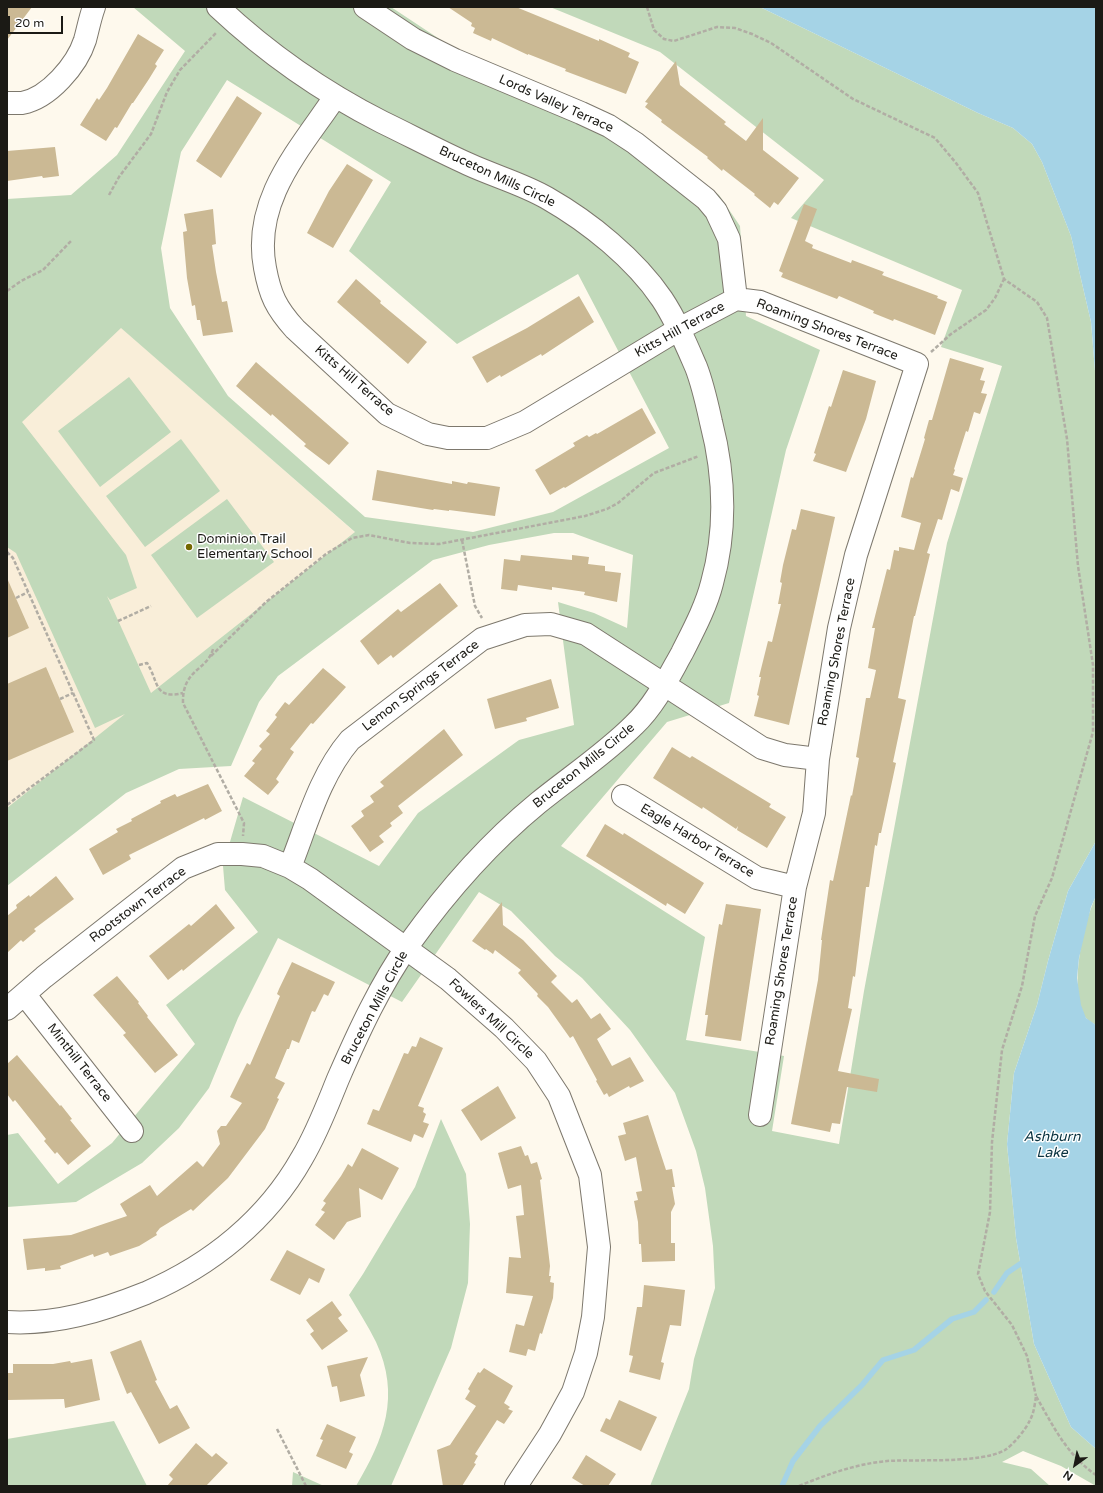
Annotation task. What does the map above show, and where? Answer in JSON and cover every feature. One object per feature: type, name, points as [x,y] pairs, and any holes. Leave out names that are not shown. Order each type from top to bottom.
[{"type":"street","points":[[7,104],[23,102],[47,92],[63,77],[78,56],[85,40],[94,7]]},
{"type":"street","name":"Lords Valley Terrace","points":[[365,7],[413,38],[455,60],[581,113],[608,126],[635,143],[706,199],[716,211],[729,239],[736,299]]},
{"type":"street","name":"Bruceton Mills Circle","points":[[7,1322],[28,1323],[73,1318],[114,1306],[184,1276],[205,1262],[246,1230],[266,1208],[301,1160],[320,1123],[358,1034],[406,947],[457,882],[487,848],[536,805],[613,744],[638,722],[665,684],[692,633],[712,585],[722,532],[722,497],[719,453],[704,390],[679,329],[662,299],[644,276],[603,237],[568,211],[542,195],[467,163],[335,97],[262,45],[225,13]]},
{"type":"street","name":"Kitts Hill Terrace","points":[[335,97],[279,180],[272,197],[263,229],[263,256],[268,286],[281,314],[387,414],[428,434],[448,438],[486,438],[525,422],[679,329],[736,299]]},
{"type":"street","name":"Roaming Shores Terrace","points":[[736,299],[760,302],[917,364],[856,555],[839,628],[818,759],[814,813],[796,887],[760,1114]]},
{"type":"street","name":"Lemon Springs Terrace","points":[[290,867],[329,770],[339,752],[350,740],[482,639],[493,634],[525,625],[551,624],[586,634],[762,748],[785,755],[818,759]]},
{"type":"street","name":"Eagle Harbor Terrace","points":[[623,796],[757,878],[796,887]]},
{"type":"street","name":"Rootstown Terrace","points":[[7,1009],[44,977],[183,868],[218,854],[263,856],[290,867],[310,879],[406,947]]},
{"type":"street","name":"Fowlers Mill Circle","points":[[406,947],[459,989],[504,1028],[536,1061],[559,1096],[590,1175],[599,1247],[593,1317],[586,1353],[573,1392],[550,1434],[516,1486]]},
{"type":"street","name":"Minthill Terrace","points":[[25,995],[132,1131]]},
{"type":"path","points":[[648,7],[654,30],[664,39],[674,41],[717,27],[735,28],[752,34],[771,43],[853,99],[935,138],[978,193],[1004,279],[1037,302],[1047,318],[1066,439],[1078,566],[1093,665],[1093,732],[1088,756],[1052,878],[1035,916],[1022,986],[1002,1050],[993,1125],[990,1212],[980,1256],[978,1274],[985,1291],[1012,1324],[1026,1356],[1036,1396],[1061,1441],[1073,1456],[1096,1475]]},
{"type":"path","points":[[109,195],[118,177],[150,134],[167,92],[180,70],[225,13]]},
{"type":"path","points":[[7,291],[21,280],[43,270],[71,241]]},
{"type":"path","points":[[917,364],[951,334],[986,310],[996,298],[1004,279]]},
{"type":"path","points":[[242,854],[244,823],[183,704],[183,693],[194,672],[266,602],[326,554],[352,538],[369,535],[410,543],[438,544],[585,516],[607,509],[618,503],[654,473],[692,458],[719,453]]},
{"type":"path","points":[[462,540],[475,606],[493,634]]},
{"type":"path","points":[[7,552],[13,558],[94,740],[7,805]]},
{"type":"path","points":[[16,598],[28,592]]},
{"type":"path","points":[[118,621],[151,606]]},
{"type":"path","points":[[211,656],[213,649]]},
{"type":"path","points":[[139,665],[147,663],[151,669],[158,689],[164,694],[172,695],[183,693]]},
{"type":"path","points":[[60,699],[73,693]]},
{"type":"path","points":[[799,1486],[824,1475],[864,1464],[976,1458],[1003,1451],[1010,1447],[1031,1420],[1036,1396]]},
{"type":"path","points":[[277,1429],[306,1486]]},
{"type":"shaded area","name":"Dominion Trail Elementary School","points":[[7,245],[60,274],[389,562],[7,870]]},
{"type":"green space","points":[[133,7],[391,7],[450,46],[626,122],[719,195],[740,226],[746,316],[820,350],[786,450],[729,703],[667,722],[561,846],[705,937],[686,1040],[784,1056],[772,1131],[839,1144],[864,991],[947,543],[1002,366],[941,347],[962,290],[791,218],[824,180],[660,52],[550,7],[760,7],[978,113],[1013,128],[1032,144],[1042,162],[1071,236],[1091,322],[1096,383],[1096,841],[1068,891],[1037,1005],[1014,1073],[1007,1144],[1016,1238],[1034,1344],[1071,1427],[1096,1449],[1096,1486],[1061,1466],[1023,1451],[1002,1462],[1031,1469],[1050,1486],[650,1486],[689,1389],[694,1359],[715,1288],[713,1246],[705,1188],[696,1151],[675,1093],[630,1030],[582,978],[555,956],[511,911],[479,892],[402,1002],[278,938],[238,1018],[209,1088],[179,1128],[142,1163],[76,1202],[7,1207],[7,1135],[18,1133],[58,1184],[112,1143],[195,1044],[166,1005],[258,932],[225,890],[223,866],[243,797],[379,866],[418,813],[519,740],[574,725],[558,602],[594,613],[627,628],[633,555],[573,533],[554,533],[489,545],[433,560],[278,676],[259,702],[231,766],[179,769],[126,793],[7,886],[7,808],[125,714],[95,728],[16,553],[7,547],[7,199],[71,195],[117,155],[185,51]],"holes":[[[227,80],[391,182],[349,251],[457,344],[578,274],[669,448],[553,512],[473,532],[365,517],[228,396],[170,308],[161,248],[181,152]],[[121,328],[355,532],[151,693],[107,596],[110,600],[137,588],[126,555],[22,422]]]},
{"type":"green space","points":[[129,377],[171,432],[100,487],[58,431]]},
{"type":"green space","points":[[181,439],[220,491],[145,547],[106,496]]},
{"type":"green space","points":[[227,499],[274,562],[197,618],[151,555]]},
{"type":"green space","points":[[1096,896],[1096,1025],[1086,1018],[1081,1006],[1078,992],[1078,975],[1082,940],[1086,923]]},
{"type":"green space","points":[[441,1119],[466,1174],[470,1224],[468,1283],[451,1348],[391,1486],[356,1486],[366,1469],[381,1434],[386,1417],[388,1399],[387,1381],[383,1362],[376,1342],[349,1295],[415,1187]]},
{"type":"green space","points":[[114,1421],[147,1486],[7,1486],[7,1439]]},
{"type":"green space","points":[[293,1472],[324,1486],[292,1486]]},
{"type":"water","points":[[760,7],[1096,7],[1096,383],[1091,322],[1071,236],[1042,162],[1032,144],[1013,128],[978,113]]},
{"type":"water","name":"Ashburn Lake","points":[[1096,841],[1096,896],[1091,907],[1079,958],[1077,978],[1081,1005],[1086,1018],[1096,1025],[1096,1449],[1071,1427],[1034,1344],[1016,1238],[1007,1144],[1014,1073],[1037,1005],[1068,891]]},
{"type":"building","points":[[7,7],[32,7],[7,40]]},
{"type":"building","points":[[448,7],[516,7],[599,41],[599,39],[630,53],[628,57],[639,62],[626,94],[565,71],[566,69],[528,55],[492,38],[491,41],[473,33],[475,28],[471,26],[472,23]]},
{"type":"building","points":[[138,34],[164,50],[155,64],[157,66],[149,79],[117,128],[115,127],[106,141],[80,125],[97,98],[99,100],[107,88]]},
{"type":"building","points":[[676,61],[680,85],[726,122],[724,124],[746,141],[763,118],[763,150],[799,178],[778,205],[774,202],[770,208],[754,195],[755,194],[723,169],[722,171],[707,158],[708,157],[661,122],[662,120],[645,107],[648,103],[645,102]]},
{"type":"building","points":[[237,96],[262,113],[221,178],[196,161]]},
{"type":"building","points":[[55,147],[59,176],[43,178],[42,176],[7,181],[7,151]]},
{"type":"building","points":[[347,164],[373,180],[333,248],[307,233],[329,191]]},
{"type":"building","points":[[804,204],[817,209],[805,241],[813,245],[812,248],[851,263],[852,260],[884,272],[882,275],[938,296],[937,298],[947,302],[935,335],[894,319],[893,321],[873,313],[874,311],[839,296],[837,299],[781,277],[783,273],[779,271]]},
{"type":"building","points":[[213,209],[216,244],[212,245],[216,272],[222,302],[227,301],[233,332],[203,336],[200,320],[197,320],[195,305],[192,306],[187,278],[183,232],[187,231],[184,214]]},
{"type":"building","points":[[356,279],[381,301],[380,303],[427,342],[408,364],[337,302]]},
{"type":"building","points":[[579,296],[594,322],[542,356],[541,354],[501,377],[500,375],[487,383],[472,357],[527,328]]},
{"type":"building","points":[[950,358],[984,368],[980,380],[985,381],[981,393],[987,394],[980,414],[974,412],[968,432],[966,431],[954,469],[953,475],[963,478],[959,492],[951,489],[942,520],[938,519],[927,553],[930,554],[914,616],[898,698],[906,700],[893,762],[896,763],[881,833],[879,833],[877,846],[875,845],[869,887],[866,887],[855,977],[853,976],[848,1008],[852,1009],[838,1071],[879,1079],[877,1092],[847,1087],[840,1124],[832,1123],[830,1132],[791,1124],[818,980],[821,940],[830,880],[833,881],[851,795],[852,796],[859,758],[856,757],[866,698],[870,698],[876,670],[868,668],[875,628],[872,628],[887,569],[890,570],[894,550],[899,551],[899,547],[914,550],[921,523],[901,517],[911,477],[913,478],[929,420],[932,420]]},
{"type":"building","points":[[256,362],[349,443],[329,465],[304,446],[306,444],[272,414],[271,416],[236,386]]},
{"type":"building","points":[[843,370],[876,381],[866,419],[846,472],[813,461],[816,454],[814,453],[829,406],[831,407]]},
{"type":"building","points":[[642,408],[656,433],[565,488],[564,487],[550,495],[535,470],[575,446],[573,443],[587,435],[589,437],[596,433],[597,434]]},
{"type":"building","points":[[377,470],[452,484],[452,481],[500,487],[495,516],[449,510],[433,510],[372,500]]},
{"type":"building","points":[[801,509],[835,517],[789,725],[754,716],[759,696],[757,695],[761,677],[759,677],[768,641],[772,642],[781,604],[778,604],[782,583],[780,582],[783,565],[792,529],[796,530]]},
{"type":"building","points":[[521,555],[572,560],[572,555],[589,557],[588,564],[605,566],[605,571],[621,573],[617,602],[584,595],[585,592],[552,587],[552,590],[518,585],[517,591],[501,589],[504,559],[520,561]]},
{"type":"building","points":[[7,578],[29,628],[7,638]]},
{"type":"building","points":[[440,583],[458,606],[393,658],[391,655],[378,665],[360,641],[398,609],[401,612]]},
{"type":"building","points":[[46,667],[74,732],[7,761],[7,684]]},
{"type":"building","points":[[323,668],[346,687],[313,724],[311,723],[290,749],[294,752],[276,779],[279,782],[268,795],[244,776],[255,763],[252,761],[262,749],[259,746],[270,734],[266,731],[277,717],[275,715],[285,702],[289,705]]},
{"type":"building","points":[[551,679],[559,708],[526,718],[527,721],[495,729],[487,699]]},
{"type":"building","points":[[444,729],[463,755],[398,806],[403,813],[390,823],[392,826],[379,836],[384,842],[370,852],[351,826],[364,816],[361,811],[374,802],[370,796],[384,786],[380,782]]},
{"type":"building","points":[[672,747],[690,758],[692,756],[771,804],[769,807],[786,817],[767,848],[737,830],[738,826],[736,829],[703,807],[702,809],[653,778]]},
{"type":"building","points":[[208,784],[222,811],[205,820],[204,818],[129,855],[131,859],[103,875],[89,849],[118,832],[116,829],[132,821],[131,819],[161,803],[160,801],[175,794],[177,797]]},
{"type":"building","points":[[605,824],[623,835],[624,833],[704,883],[685,914],[667,903],[666,906],[586,856]]},
{"type":"building","points":[[56,876],[74,899],[34,929],[36,931],[23,942],[21,940],[7,953],[7,916],[17,908],[16,905],[29,895],[30,897]]},
{"type":"building","points":[[502,902],[503,925],[523,940],[557,976],[551,982],[572,1003],[577,999],[591,1019],[600,1013],[611,1029],[597,1039],[612,1066],[630,1057],[644,1081],[630,1088],[629,1086],[609,1097],[607,1093],[604,1095],[573,1036],[570,1038],[548,1007],[537,996],[538,994],[518,973],[521,970],[495,950],[493,954],[472,941]]},
{"type":"building","points":[[216,904],[235,928],[183,971],[182,969],[168,980],[149,956],[189,924],[191,926]]},
{"type":"building","points":[[726,904],[761,909],[741,1041],[705,1036],[708,1015],[705,1015],[713,961],[719,924],[722,925]]},
{"type":"building","points":[[292,962],[335,982],[328,996],[324,994],[315,1012],[312,1011],[299,1043],[292,1040],[289,1049],[287,1049],[275,1078],[285,1083],[277,1098],[279,1099],[265,1129],[228,1178],[193,1211],[191,1209],[160,1228],[156,1233],[157,1235],[139,1246],[110,1256],[108,1252],[94,1257],[93,1254],[60,1266],[61,1269],[45,1271],[45,1268],[27,1270],[23,1239],[71,1235],[127,1216],[120,1204],[150,1185],[157,1196],[197,1161],[203,1167],[220,1144],[217,1131],[221,1126],[226,1126],[242,1103],[230,1097],[247,1063],[250,1065],[280,996],[277,994],[279,989]]},
{"type":"building","points":[[117,976],[139,1002],[138,1003],[148,1016],[147,1017],[178,1055],[155,1073],[123,1035],[126,1033],[93,995]]},
{"type":"building","points":[[420,1037],[443,1048],[418,1106],[424,1108],[423,1112],[426,1114],[423,1122],[429,1124],[423,1138],[414,1134],[411,1142],[367,1124],[373,1109],[379,1111],[404,1053],[408,1054],[412,1046],[416,1047]]},
{"type":"building","points":[[17,1055],[60,1106],[61,1105],[72,1119],[70,1120],[91,1146],[68,1165],[57,1152],[55,1154],[44,1141],[46,1139],[15,1100],[13,1102],[7,1094],[7,1064]]},
{"type":"building","points":[[498,1086],[516,1118],[481,1141],[461,1110]]},
{"type":"building","points":[[648,1115],[666,1170],[672,1169],[675,1187],[672,1187],[675,1204],[671,1212],[671,1243],[675,1243],[675,1261],[642,1262],[641,1244],[639,1244],[638,1222],[634,1201],[638,1200],[636,1192],[642,1191],[636,1157],[625,1161],[618,1136],[626,1134],[623,1123]]},
{"type":"building","points":[[521,1146],[525,1156],[528,1155],[531,1164],[537,1162],[542,1179],[540,1180],[550,1266],[549,1276],[551,1276],[550,1282],[554,1283],[553,1298],[542,1334],[540,1333],[535,1351],[528,1349],[526,1356],[509,1352],[516,1324],[524,1326],[533,1296],[506,1293],[509,1257],[521,1258],[516,1216],[524,1215],[521,1185],[508,1189],[498,1153]]},
{"type":"building","points":[[362,1148],[399,1168],[382,1200],[359,1188],[361,1217],[347,1222],[334,1240],[315,1225],[325,1212],[321,1210],[326,1203],[323,1201],[348,1164],[352,1167]]},
{"type":"building","points":[[287,1250],[325,1269],[319,1283],[309,1278],[300,1295],[270,1280]]},
{"type":"building","points":[[644,1285],[685,1290],[681,1326],[670,1325],[661,1362],[664,1363],[660,1380],[629,1372],[633,1356],[629,1355],[637,1307],[642,1307]]},
{"type":"building","points":[[332,1301],[342,1315],[338,1318],[348,1331],[322,1350],[310,1334],[314,1331],[306,1320]]},
{"type":"building","points":[[141,1340],[157,1380],[155,1381],[170,1409],[177,1405],[190,1428],[159,1444],[131,1392],[127,1394],[110,1352]]},
{"type":"building","points":[[368,1357],[360,1375],[365,1396],[340,1402],[337,1386],[332,1387],[327,1366]]},
{"type":"building","points":[[92,1359],[100,1400],[65,1408],[64,1399],[7,1400],[7,1373],[13,1373],[13,1364],[53,1364],[70,1361],[71,1363]]},
{"type":"building","points":[[484,1368],[513,1386],[504,1403],[510,1407],[508,1409],[513,1411],[504,1424],[497,1420],[475,1454],[478,1456],[474,1463],[476,1464],[462,1486],[443,1486],[437,1450],[450,1445],[476,1406],[465,1399],[470,1391],[468,1389],[478,1372],[480,1373]]},
{"type":"building","points":[[619,1400],[657,1417],[641,1451],[600,1431],[606,1418],[610,1420]]},
{"type":"building","points":[[327,1424],[356,1437],[349,1452],[353,1454],[346,1469],[316,1456],[323,1440],[320,1439]]},
{"type":"building","points":[[196,1443],[212,1457],[216,1453],[228,1463],[206,1486],[167,1486],[173,1479],[169,1475]]},
{"type":"building","points":[[586,1455],[616,1474],[608,1486],[585,1486],[572,1478]]},
{"type":"waterway","points":[[994,1292],[1007,1273],[1020,1264]]},
{"type":"waterway","points":[[782,1486],[793,1461],[820,1426],[862,1385],[883,1360],[914,1350],[952,1319],[974,1312],[986,1300]]},
{"type":"place","name":"Dominion Trail Elementary School","points":[[189,547]]}]
